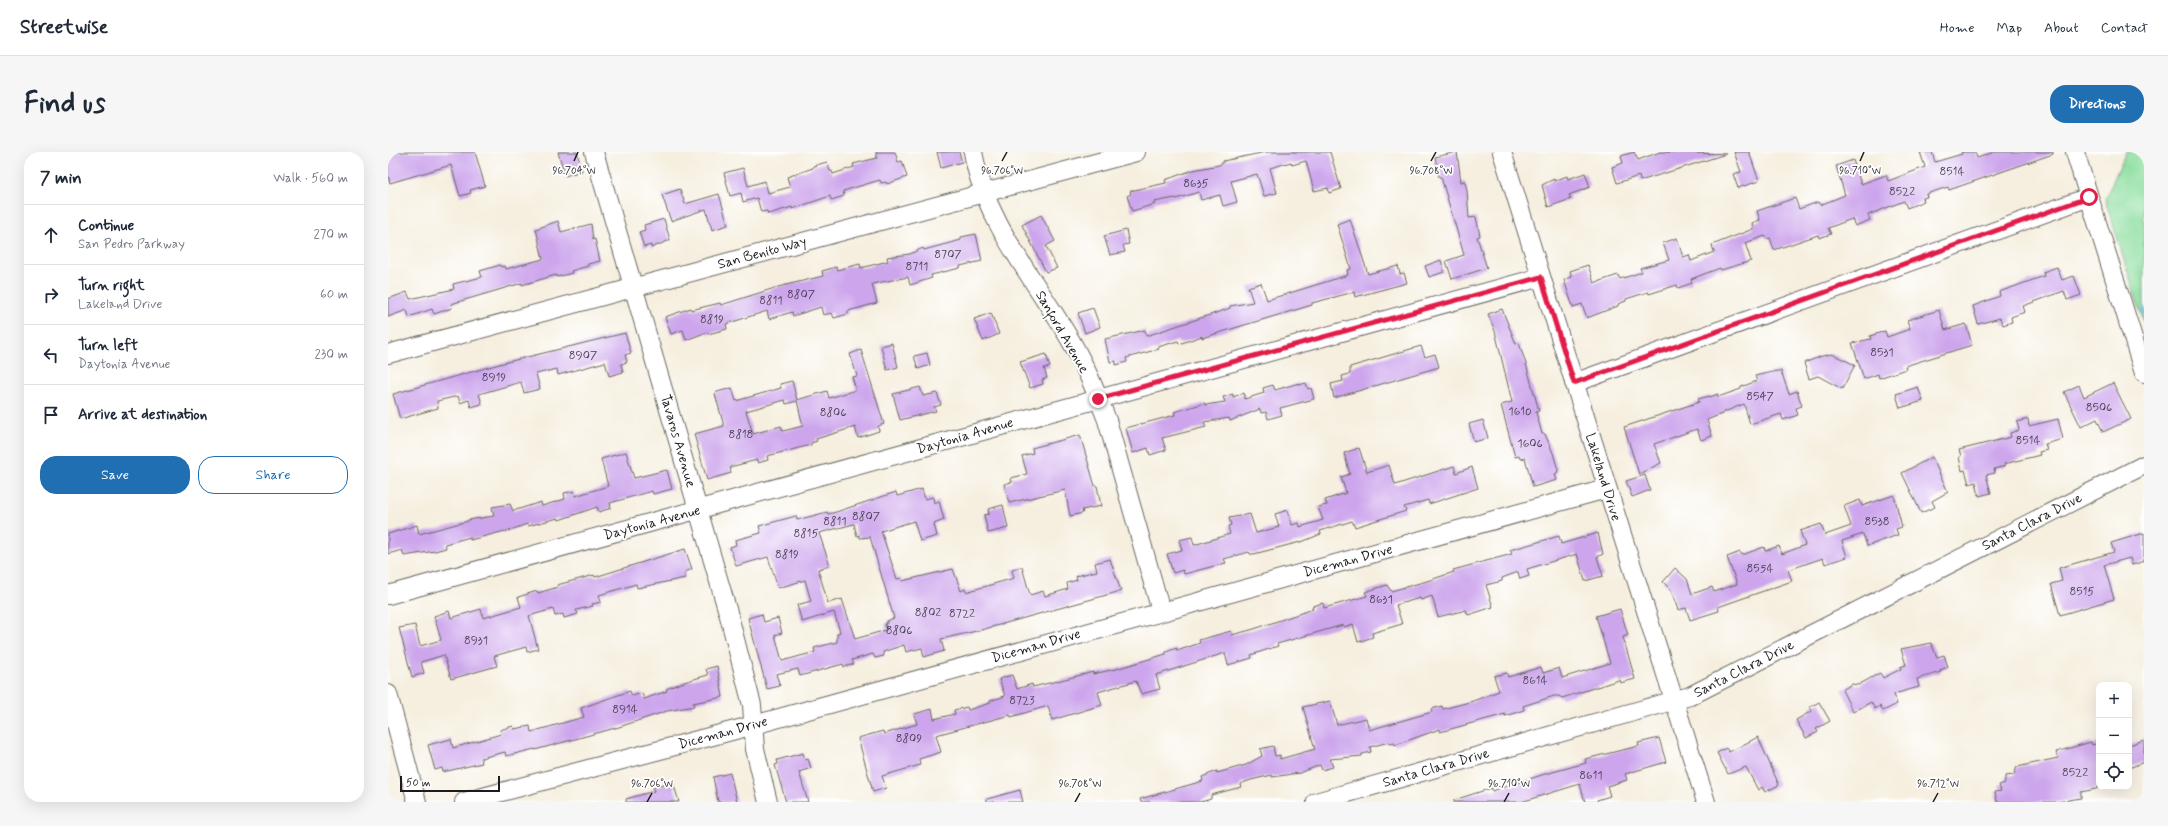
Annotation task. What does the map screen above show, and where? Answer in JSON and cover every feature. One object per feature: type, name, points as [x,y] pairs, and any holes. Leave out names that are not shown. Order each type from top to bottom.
[{"type":"street","name":"Tavaros Avenue","points":[[594,152],[729,616],[752,705],[754,749],[768,802]]},
{"type":"street","name":"Sanford Avenue","points":[[973,152],[984,194],[1005,237],[1072,344],[1098,399],[1109,428],[1161,611]]},
{"type":"street","name":"San Benito Way","points":[[388,354],[1136,152]]},
{"type":"street","name":"Lakeland Drive","points":[[1502,152],[1606,489],[1706,802]]},
{"type":"street","points":[[2075,152],[2144,373]]},
{"type":"street","points":[[1574,383],[2089,197]]},
{"type":"street","name":"Daytonia Avenue","points":[[388,595],[698,511],[1541,277]]},
{"type":"street","name":"Santa Clara Drive","points":[[1316,802],[1690,696],[2144,465]]},
{"type":"street","name":"Diceman Drive","points":[[464,802],[754,725],[1161,611],[1606,489]]},
{"type":"street","points":[[388,694],[418,802]]},
{"type":"green space","points":[[2126,152],[2144,152],[2144,323],[2105,199]]},
{"type":"building","points":[[388,152],[475,152],[485,186],[470,190],[471,193],[460,196],[451,165],[390,183],[388,175]]},
{"type":"building","points":[[558,152],[577,152],[582,171],[565,176]]},
{"type":"building","points":[[876,152],[895,152],[898,162],[902,161],[907,177],[887,184],[886,182],[881,183],[880,180],[843,191],[844,196],[831,200],[830,196],[792,209],[792,207],[768,214],[767,211],[761,212],[757,198],[743,202],[741,193],[730,196],[724,173],[743,168],[748,186],[765,181],[768,193],[790,187],[787,177],[813,168],[813,166],[827,162],[830,171],[832,171],[833,174],[854,167],[853,164],[877,158]]},
{"type":"building","points":[[937,152],[959,152],[962,162],[941,168]]},
{"type":"building","points":[[1266,152],[1330,152],[1341,189],[1329,193],[1328,188],[1314,191],[1306,161],[1292,165],[1291,162],[1270,168],[1277,193],[1264,196],[1257,174],[1231,181],[1237,202],[1223,206],[1220,195],[1201,200],[1199,192],[1176,199],[1154,202],[1155,204],[1132,211],[1127,196],[1131,194],[1130,191],[1166,183],[1165,180],[1193,170],[1219,165],[1223,163],[1223,161]]},
{"type":"building","points":[[1457,152],[1461,182],[1465,181],[1467,191],[1469,218],[1476,217],[1480,236],[1477,237],[1487,268],[1452,279],[1446,261],[1464,255],[1441,177],[1439,177],[1435,157]]},
{"type":"building","points":[[1634,152],[1638,160],[1660,152],[1726,154],[1640,181],[1639,176],[1617,183],[1612,167],[1623,163],[1621,156]]},
{"type":"building","points":[[1734,152],[1749,152],[1759,181],[1738,188],[1733,174],[1741,172]]},
{"type":"building","points":[[1920,152],[1932,152],[1935,162],[1962,154],[1961,152],[1975,152],[1977,158],[1994,152],[2053,152],[2053,154],[1949,190],[1948,187],[1926,194],[1927,197],[1923,198],[1924,201],[1907,208],[1904,201],[1868,215],[1870,220],[1855,226],[1852,219],[1828,228],[1831,234],[1819,238],[1818,235],[1774,250],[1770,238],[1767,239],[1765,236],[1745,243],[1751,261],[1721,270],[1720,268],[1691,279],[1692,283],[1678,288],[1677,285],[1649,294],[1648,292],[1626,299],[1626,301],[1618,304],[1618,306],[1587,318],[1582,304],[1573,307],[1564,280],[1572,277],[1570,271],[1588,265],[1594,283],[1618,275],[1620,279],[1642,272],[1640,268],[1669,260],[1663,243],[1677,238],[1683,257],[1689,255],[1691,261],[1714,252],[1712,245],[1753,229],[1752,223],[1760,220],[1757,211],[1795,198],[1799,209],[1818,202],[1820,205],[1845,195],[1836,166],[1853,160],[1861,184],[1886,175],[1888,181],[1925,167]]},
{"type":"building","points":[[1585,173],[1590,187],[1569,195],[1571,199],[1548,207],[1542,185],[1554,179],[1554,181],[1567,176],[1568,179]]},
{"type":"building","points":[[680,189],[685,204],[719,194],[728,225],[712,230],[706,209],[671,221],[662,195]]},
{"type":"building","points":[[1041,215],[1055,241],[1046,246],[1057,268],[1046,272],[1022,225]]},
{"type":"building","points":[[664,219],[670,240],[651,248],[651,245],[644,247],[639,232],[645,230],[644,225]]},
{"type":"building","points":[[1350,219],[1368,274],[1398,266],[1400,274],[1404,273],[1407,283],[1355,297],[1354,292],[1312,303],[1312,305],[1202,338],[1202,336],[1179,344],[1178,341],[1158,347],[1159,349],[1126,358],[1127,362],[1116,365],[1116,361],[1110,362],[1105,339],[1145,330],[1146,336],[1225,310],[1230,308],[1230,306],[1253,302],[1248,287],[1261,283],[1267,300],[1348,275],[1347,270],[1351,269],[1337,224]]},
{"type":"building","points":[[558,221],[561,232],[591,224],[593,240],[595,239],[600,261],[571,271],[572,273],[557,277],[556,275],[522,285],[522,283],[451,304],[452,308],[434,314],[432,309],[409,317],[407,310],[388,317],[388,299],[407,292],[410,299],[454,289],[453,284],[482,277],[480,271],[500,265],[501,267],[505,266],[506,269],[543,259],[536,229]]},
{"type":"building","points":[[1126,230],[1129,244],[1123,245],[1125,252],[1110,255],[1104,236]]},
{"type":"building","points":[[976,234],[982,261],[931,275],[932,278],[910,285],[908,277],[872,284],[877,303],[848,311],[848,314],[834,318],[832,313],[823,315],[821,307],[793,316],[792,312],[769,319],[767,311],[726,324],[727,329],[708,334],[707,332],[686,340],[683,330],[671,334],[665,317],[691,308],[691,310],[720,303],[721,305],[778,287],[823,276],[822,271],[836,267],[837,270],[860,264],[861,268],[888,261],[887,257],[910,254],[923,248],[924,250],[961,240],[961,237]]},
{"type":"building","points":[[1441,260],[1444,272],[1429,277],[1425,266]]},
{"type":"building","points":[[2057,267],[2062,280],[2074,276],[2081,295],[2067,300],[2064,291],[2023,306],[2025,312],[2011,317],[2012,322],[2003,325],[2000,318],[1978,324],[1973,306],[2000,296],[1999,292],[2044,276],[2043,272]]},
{"type":"building","points":[[1093,308],[1100,327],[1085,333],[1078,313]]},
{"type":"building","points":[[1502,309],[1516,344],[1519,343],[1539,411],[1536,412],[1542,434],[1545,434],[1558,470],[1555,474],[1557,480],[1533,487],[1525,458],[1520,459],[1519,456],[1515,457],[1501,405],[1512,402],[1495,331],[1488,314]]},
{"type":"building","points":[[1939,310],[1945,330],[1966,324],[1972,345],[1905,366],[1906,369],[1879,378],[1878,374],[1864,379],[1852,343],[1871,339],[1870,336],[1885,331],[1887,337],[1910,329],[1907,320]]},
{"type":"building","points":[[991,313],[999,334],[983,341],[974,319]]},
{"type":"building","points":[[625,333],[631,353],[625,355],[627,362],[621,364],[623,372],[609,376],[605,362],[558,375],[557,369],[536,374],[540,389],[524,393],[521,382],[479,394],[482,404],[471,407],[469,400],[460,403],[458,396],[437,401],[438,408],[400,419],[393,394],[503,363]]},
{"type":"building","points":[[892,343],[898,367],[887,370],[881,346]]},
{"type":"building","points":[[1421,346],[1425,357],[1435,354],[1439,367],[1334,398],[1331,384],[1343,381],[1342,376],[1350,374],[1350,367]]},
{"type":"building","points":[[861,350],[884,424],[878,426],[879,431],[858,438],[855,427],[816,439],[817,441],[811,443],[811,445],[767,456],[768,460],[758,463],[757,460],[730,467],[731,473],[707,480],[694,434],[724,426],[715,394],[717,392],[732,388],[736,401],[781,388],[780,384],[792,381],[797,400],[827,391],[829,398],[856,390],[852,377],[857,376],[850,354]],"holes":[[[785,400],[786,404],[797,401],[803,426],[783,431],[781,426],[753,434],[746,411]]]},
{"type":"building","points":[[927,353],[930,365],[918,369],[914,356]]},
{"type":"building","points":[[1046,354],[1050,367],[1044,368],[1047,378],[1042,380],[1043,384],[1030,388],[1020,362]]},
{"type":"building","points":[[1832,354],[1855,365],[1842,389],[1818,376],[1809,379],[1804,363]]},
{"type":"building","points":[[1781,371],[1789,394],[1797,391],[1802,406],[1796,408],[1798,415],[1783,420],[1781,414],[1750,424],[1744,404],[1707,420],[1712,436],[1701,440],[1697,429],[1654,444],[1661,463],[1639,474],[1624,427],[1699,402],[1698,399],[1718,394],[1718,397],[1741,389],[1741,387],[1757,381],[1755,376]]},
{"type":"building","points":[[1299,383],[1299,385],[1306,383],[1308,389],[1311,388],[1314,399],[1280,408],[1282,415],[1268,419],[1266,412],[1261,413],[1260,409],[1230,421],[1229,418],[1204,422],[1206,427],[1162,438],[1166,450],[1150,455],[1148,448],[1133,453],[1126,428],[1175,415],[1174,412],[1205,403],[1205,405],[1225,402],[1223,397],[1233,394],[1233,397],[1244,393],[1245,399],[1264,393],[1263,388],[1273,385],[1275,390]]},
{"type":"building","points":[[2113,383],[2131,419],[2103,432],[2097,419],[2081,427],[2064,392],[2079,385],[2084,397]]},
{"type":"building","points":[[920,387],[923,396],[937,393],[941,405],[934,407],[936,411],[900,420],[893,394]]},
{"type":"building","points":[[1918,387],[1923,401],[1900,408],[1896,394]]},
{"type":"building","points":[[2028,419],[2029,426],[2058,419],[2063,439],[2045,444],[2047,450],[2039,452],[2040,455],[2004,464],[2005,466],[1994,469],[1995,473],[1986,475],[1991,493],[1979,496],[1976,482],[1969,484],[1965,470],[1962,471],[1959,450],[2011,437],[2010,433],[2019,430],[2017,422]]},
{"type":"building","points":[[1483,420],[1488,438],[1474,442],[1469,424]]},
{"type":"building","points":[[1080,435],[1095,486],[1097,486],[1101,506],[1082,510],[1083,513],[1070,516],[1065,490],[1009,503],[1004,484],[1012,482],[1011,478],[1027,474],[1022,456],[1033,453],[1032,448]]},
{"type":"building","points":[[1359,448],[1367,472],[1389,465],[1395,485],[1454,466],[1456,473],[1472,467],[1478,488],[1429,504],[1428,500],[1404,507],[1406,511],[1355,527],[1352,521],[1320,531],[1321,534],[1304,541],[1254,554],[1250,554],[1249,552],[1224,559],[1226,563],[1184,574],[1183,570],[1173,573],[1167,554],[1182,550],[1179,540],[1192,537],[1194,545],[1230,534],[1228,526],[1231,525],[1229,518],[1250,514],[1256,533],[1279,527],[1275,514],[1288,510],[1292,525],[1299,523],[1300,527],[1323,520],[1318,507],[1327,505],[1325,500],[1346,493],[1341,477],[1350,474],[1344,453]]},
{"type":"building","points":[[626,452],[634,478],[667,470],[672,489],[653,494],[652,491],[610,503],[611,508],[599,512],[597,507],[559,520],[558,518],[528,526],[527,524],[505,532],[470,540],[470,537],[445,544],[446,548],[435,551],[404,556],[402,550],[388,554],[388,534],[417,525],[419,534],[468,520],[494,516],[492,507],[510,504],[513,511],[541,502],[542,506],[565,499],[564,493],[574,491],[575,496],[608,486],[601,459]]},
{"type":"building","points":[[1932,457],[1948,492],[1932,501],[1935,507],[1921,513],[1902,473]]},
{"type":"building","points":[[1645,475],[1650,490],[1632,497],[1626,481]]},
{"type":"building","points":[[922,489],[925,499],[933,497],[934,503],[939,501],[944,520],[934,524],[937,536],[920,541],[914,521],[881,531],[897,579],[901,578],[902,581],[953,569],[961,591],[965,589],[966,592],[1014,578],[1012,570],[1022,567],[1030,595],[1043,591],[1045,596],[1068,589],[1067,583],[1077,580],[1076,576],[1097,571],[1095,563],[1110,559],[1121,591],[981,630],[941,639],[944,651],[924,657],[922,648],[906,652],[904,645],[883,652],[884,656],[875,658],[873,654],[852,660],[854,664],[844,667],[843,664],[800,676],[798,669],[776,674],[780,686],[767,689],[748,618],[762,614],[764,622],[778,618],[782,633],[775,635],[782,661],[815,652],[814,648],[837,642],[837,634],[840,632],[834,612],[802,622],[797,605],[811,601],[805,580],[778,588],[768,557],[736,566],[730,547],[736,545],[735,540],[761,533],[759,526],[796,516],[797,520],[827,512],[828,514],[896,492],[897,496]],"holes":[[[854,524],[857,536],[859,535],[860,538],[870,537],[894,618],[887,621],[885,624],[886,630],[855,639],[842,599],[828,603],[818,569],[830,566],[819,533]]]},
{"type":"building","points":[[1894,495],[1902,527],[1896,529],[1898,535],[1867,546],[1863,534],[1842,541],[1847,557],[1825,564],[1823,558],[1788,570],[1792,581],[1718,607],[1719,611],[1690,620],[1686,608],[1678,610],[1671,590],[1663,582],[1675,568],[1687,579],[1692,594],[1712,587],[1714,592],[1737,584],[1727,557],[1740,552],[1742,555],[1764,547],[1765,551],[1779,546],[1782,554],[1805,545],[1800,531],[1821,524],[1825,535],[1851,526],[1844,506],[1860,500],[1862,506]]},
{"type":"building","points":[[1003,505],[1008,528],[988,533],[984,515],[989,514],[988,509]]},
{"type":"building","points":[[1598,533],[1603,554],[1597,557],[1603,576],[1585,581],[1577,554],[1527,569],[1529,576],[1520,579],[1518,572],[1502,578],[1502,581],[1486,585],[1493,607],[1468,615],[1466,610],[1438,617],[1432,596],[1421,600],[1420,598],[1396,605],[1402,624],[1372,633],[1373,637],[1358,642],[1353,624],[1344,627],[1343,625],[1277,644],[1278,646],[1251,655],[1252,658],[1228,665],[1225,653],[1156,675],[1160,689],[1141,694],[1136,681],[1098,692],[1102,705],[1052,720],[1048,706],[1011,717],[1010,715],[936,735],[941,752],[919,759],[920,765],[882,776],[886,788],[873,792],[858,738],[883,731],[884,734],[917,724],[914,714],[932,709],[934,719],[955,714],[954,710],[967,707],[968,710],[990,703],[990,701],[1005,696],[999,679],[1012,675],[1017,689],[1032,684],[1033,687],[1093,672],[1093,674],[1116,669],[1166,654],[1166,652],[1177,648],[1177,651],[1200,643],[1199,640],[1231,631],[1232,635],[1254,629],[1313,609],[1312,606],[1323,603],[1324,608],[1367,596],[1365,592],[1387,585],[1391,591],[1427,581],[1454,572],[1453,570],[1512,554],[1510,550],[1559,536],[1561,544]]},
{"type":"building","points":[[2144,533],[2144,561],[2132,565],[2130,558],[2104,565],[2114,599],[2060,615],[2051,584],[2062,581],[2059,568],[2114,552],[2111,543]]},
{"type":"building","points":[[685,549],[692,569],[685,572],[685,578],[637,588],[636,584],[599,595],[601,602],[592,604],[593,606],[576,610],[578,614],[564,618],[563,614],[555,616],[553,609],[529,616],[538,649],[527,652],[526,647],[494,656],[497,666],[451,679],[444,655],[421,662],[424,673],[412,677],[399,628],[415,625],[420,646],[441,640],[434,616],[449,611],[451,618],[481,609],[483,618],[521,607],[518,597],[537,591],[538,593],[558,587],[557,585],[594,575],[595,577]]},
{"type":"building","points":[[1620,609],[1628,635],[1623,637],[1635,679],[1620,683],[1619,680],[1562,698],[1559,696],[1554,696],[1523,706],[1524,710],[1505,716],[1505,714],[1440,732],[1440,729],[1395,745],[1394,743],[1390,744],[1389,742],[1370,747],[1371,752],[1362,754],[1362,756],[1330,759],[1333,767],[1322,770],[1320,765],[1300,773],[1272,777],[1272,775],[1251,780],[1240,784],[1241,787],[1211,795],[1211,799],[1200,802],[1141,802],[1140,799],[1203,781],[1202,777],[1217,771],[1217,773],[1246,765],[1262,756],[1260,749],[1273,746],[1275,756],[1280,755],[1280,759],[1315,749],[1303,707],[1330,701],[1337,725],[1366,718],[1369,730],[1432,712],[1431,709],[1442,706],[1443,709],[1473,701],[1499,691],[1494,676],[1507,673],[1508,677],[1541,667],[1543,673],[1559,668],[1562,678],[1610,663],[1596,616]]},
{"type":"building","points":[[1931,643],[1937,657],[1944,655],[1948,667],[1940,670],[1941,672],[1917,679],[1919,687],[1894,694],[1897,704],[1883,711],[1880,706],[1875,709],[1871,702],[1853,712],[1842,690],[1852,684],[1858,685],[1880,673],[1883,678],[1901,669],[1900,667],[1906,665],[1901,649]]},
{"type":"building","points":[[717,666],[723,697],[693,703],[694,706],[667,711],[619,727],[535,750],[506,756],[505,752],[481,758],[482,763],[443,772],[442,768],[435,770],[428,745],[451,739],[453,748],[501,734],[500,730],[513,726],[514,729],[530,726],[531,732],[584,717],[581,708],[630,691],[632,696],[642,693],[644,699],[667,691],[666,689],[708,675],[706,669]]},
{"type":"building","points":[[1819,702],[1830,721],[1816,729],[1818,732],[1806,738],[1796,720],[1812,711],[1810,707]]},
{"type":"building","points":[[1758,737],[1779,785],[1765,792],[1762,787],[1758,790],[1746,767],[1728,774],[1717,753],[1726,748],[1729,752]]},
{"type":"building","points":[[1659,738],[1666,762],[1625,774],[1627,780],[1607,786],[1610,796],[1597,800],[1598,802],[1585,802],[1580,784],[1521,802],[1454,802],[1454,800],[1492,788],[1492,791],[1586,763],[1585,759],[1639,746],[1638,743]]},
{"type":"building","points":[[2144,740],[2144,762],[2132,767],[2132,754],[2132,744]]},
{"type":"building","points":[[2091,742],[2092,745],[2096,744],[2096,789],[2081,792],[2081,798],[2057,802],[1997,802],[1995,792],[2001,791],[1999,785],[2005,783],[2005,776],[2014,775],[2017,767],[2058,758],[2056,752]]},
{"type":"building","points":[[803,753],[805,760],[808,759],[811,768],[799,772],[808,802],[786,802],[775,765],[778,764],[777,760]]},
{"type":"building","points":[[730,773],[737,802],[718,802],[713,777]]},
{"type":"building","points":[[673,782],[679,802],[626,802],[626,799],[654,791],[653,788]]},
{"type":"building","points":[[1020,790],[1023,802],[987,802],[987,799]]},
{"type":"route","points":[[1098,399],[1541,277],[1574,383],[2089,197]]}]
